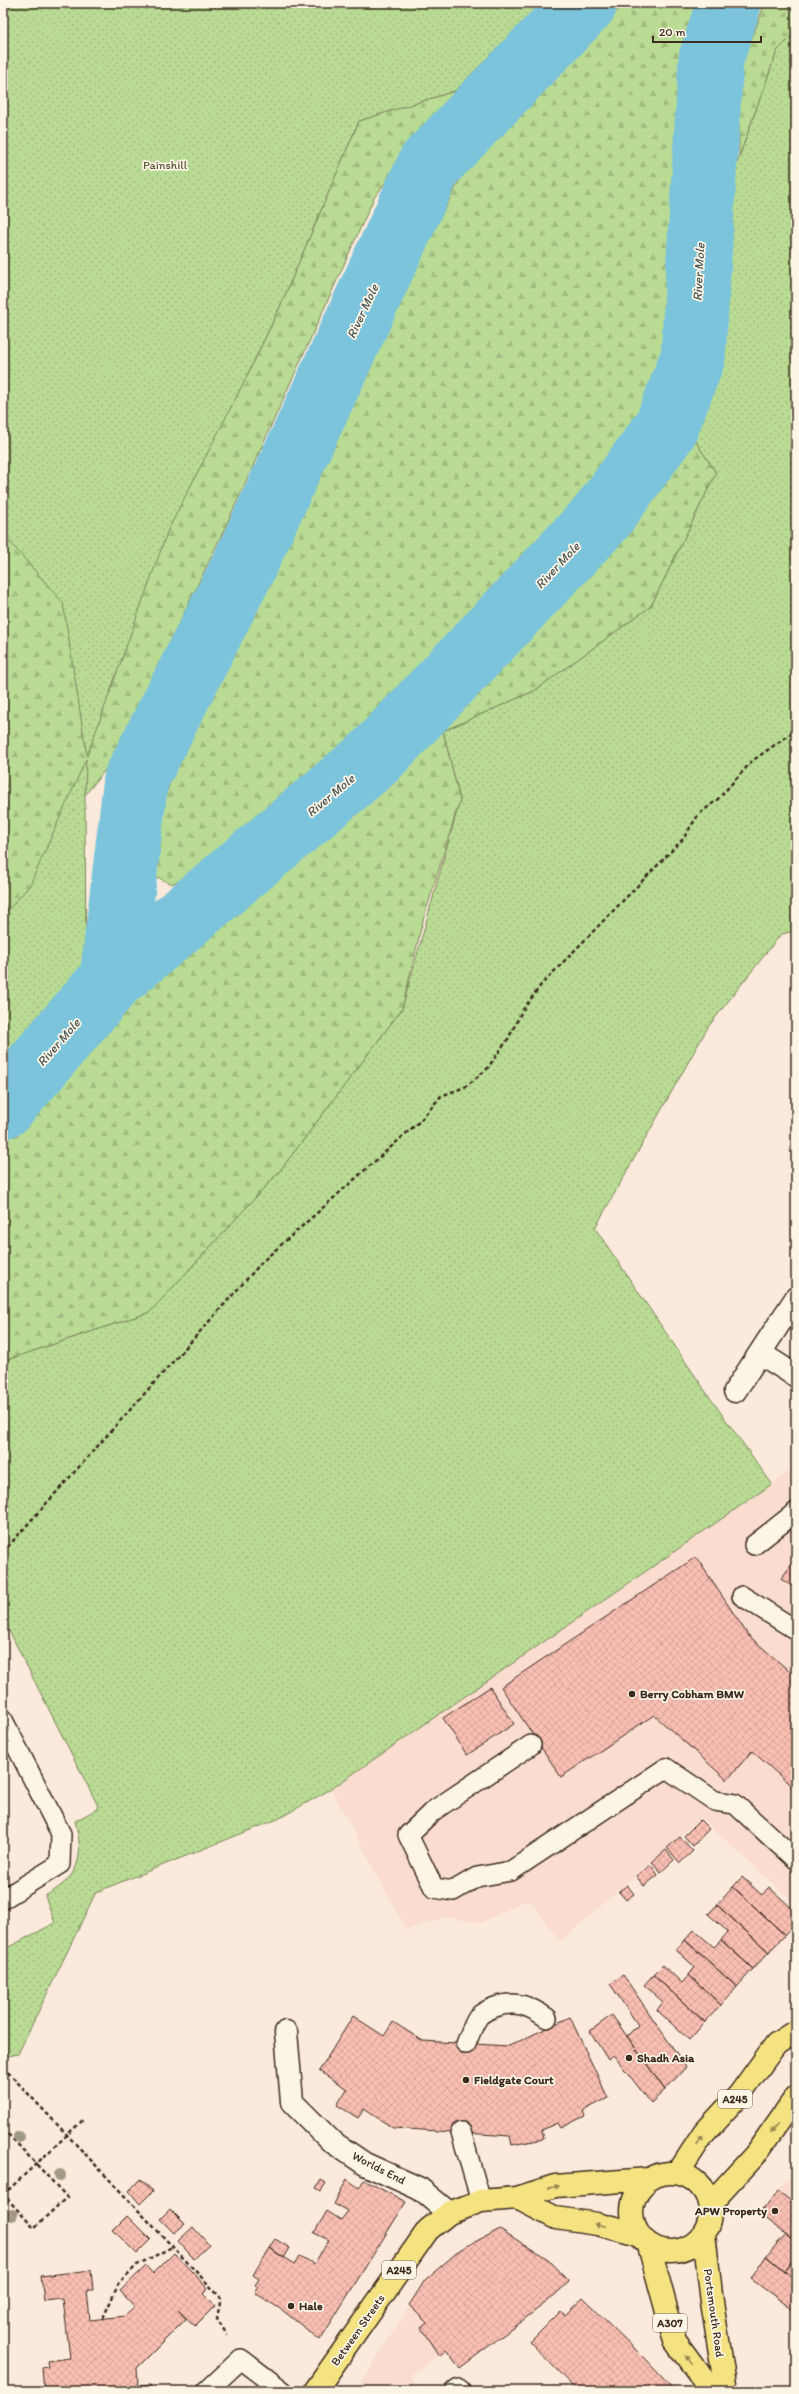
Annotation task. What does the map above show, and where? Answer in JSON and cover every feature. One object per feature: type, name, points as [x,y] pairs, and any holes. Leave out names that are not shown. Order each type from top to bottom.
[{"type":"main road","name":"A245","points":[[678,2173],[704,2133],[739,2095],[776,2044],[796,2031]]},
{"type":"main road","points":[[710,2204],[759,2149],[796,2097]]},
{"type":"main road","points":[[517,2198],[556,2218],[597,2224],[644,2240],[664,2252],[680,2252],[694,2245],[704,2234],[710,2219],[710,2204],[704,2190],[693,2179],[678,2173],[663,2173],[649,2179],[637,2190],[632,2205],[632,2220],[644,2240]]},
{"type":"main road","name":"Between Streets","points":[[315,2391],[428,2230],[450,2213],[481,2201],[517,2198],[555,2186],[649,2179]]},
{"type":"main road","name":"Portsmouth Road","points":[[704,2234],[712,2302],[726,2391]]},
{"type":"main road","name":"A307","points":[[644,2240],[675,2341],[712,2391]]},
{"type":"street","points":[[735,1391],[796,1298]]},
{"type":"street","points":[[760,1353],[796,1376]]},
{"type":"street","name":"Worlds End","points":[[286,2032],[292,2102],[331,2141],[365,2164],[420,2189],[450,2213]]},
{"type":"lane","points":[[754,1545],[796,1512]]},
{"type":"lane","points":[[742,1596],[796,1630]]},
{"type":"lane","points":[[3,1720],[61,1834],[60,1864],[3,1899]]},
{"type":"lane","points":[[531,1745],[434,1811],[408,1835],[434,1888],[453,1891],[477,1877],[512,1871],[666,1768],[715,1801],[735,1804],[796,1860]]},
{"type":"lane","points":[[466,2044],[473,2026],[480,2014],[507,2003],[520,2003],[533,2008],[547,2018]]},
{"type":"lane","points":[[461,2132],[481,2201]]},
{"type":"lane","points":[[208,2391],[241,2360],[283,2391]]},
{"type":"lane","points":[[456,2391],[459,2389],[461,2391]]},
{"type":"path","points":[[3,1552],[263,1261],[420,1121],[441,1096],[464,1087],[487,1069],[508,1039],[522,1011],[542,985],[682,839],[698,814],[718,799],[752,761],[796,730]]},
{"type":"path","points":[[3,2067],[221,2298],[217,2318],[241,2360]]},
{"type":"path","points":[[3,2137],[7,2133],[36,2164],[67,2197],[34,2228],[3,2194],[36,2164],[66,2135],[83,2120]]},
{"type":"path","points":[[103,2318],[119,2283],[137,2265],[172,2247]]},
{"type":"shaded area","name":"Berry Cobham BMW","points":[[796,1467],[796,1905],[701,1818],[560,1942],[529,1899],[481,1923],[446,1917],[406,1930],[331,1789]]},
{"type":"shaded area","points":[[796,2170],[796,2242],[759,2214]]},
{"type":"shaded area","points":[[500,2229],[548,2260],[569,2282],[548,2301],[460,2368],[446,2350],[410,2376],[418,2390],[356,2391],[425,2280],[461,2249]]},
{"type":"green space","name":"Painshill","points":[[3,3],[541,3],[455,91],[359,121],[280,307],[246,378],[85,795],[86,982],[3,1078]]},
{"type":"green space","points":[[625,3],[704,3],[678,116],[683,238],[673,352],[639,432],[438,671],[311,785],[195,874],[171,884],[151,874],[153,849],[166,794],[211,668],[469,161]]},
{"type":"green space","points":[[765,3],[796,3],[796,32],[777,51],[739,157],[739,71]]},
{"type":"green space","points":[[796,32],[796,931],[781,934],[708,1027],[595,1228],[708,1395],[772,1484],[331,1789],[278,1819],[96,1892],[18,2054],[3,2057],[3,1950],[55,1923],[45,1896],[56,1889],[72,1874],[76,1865],[79,1856],[79,1846],[75,1821],[99,1808],[3,1619],[3,1361],[150,1312],[279,1172],[402,1009],[460,800],[443,731],[534,691],[651,606],[716,473],[690,433],[708,397],[719,213],[777,51]]},
{"type":"green space","points":[[455,91],[374,198],[225,528],[113,760],[85,795],[86,759],[30,885],[3,916],[3,544],[10,542],[63,603],[87,756],[168,530],[246,378],[280,307],[359,121]]},
{"type":"green space","points":[[690,433],[716,473],[651,606],[534,691],[443,731],[460,800],[422,924],[402,1009],[279,1172],[150,1312],[3,1361],[3,1139],[112,1020],[295,846],[545,616]]},
{"type":"building","points":[[696,1557],[748,1635],[796,1677],[796,1790],[752,1751],[727,1780],[654,1715],[561,1777],[501,1687]]},
{"type":"building","points":[[796,1558],[796,1589],[781,1579]]},
{"type":"building","points":[[490,1687],[514,1724],[467,1755],[443,1718]]},
{"type":"building","points":[[700,1820],[709,1829],[693,1846],[684,1836]]},
{"type":"building","points":[[680,1837],[693,1851],[680,1863],[667,1848]]},
{"type":"building","points":[[666,1850],[674,1860],[661,1872],[652,1862]]},
{"type":"building","points":[[651,1865],[658,1875],[644,1886],[636,1876]]},
{"type":"building","points":[[742,1877],[762,1895],[769,1887],[796,1912],[796,1922],[785,1935],[733,1887]]},
{"type":"building","points":[[627,1885],[634,1894],[626,1900],[619,1892]]},
{"type":"building","points":[[733,1887],[785,1935],[769,1952],[717,1905]]},
{"type":"building","points":[[717,1905],[769,1952],[753,1969],[721,1940],[728,1932],[708,1914]]},
{"type":"building","points":[[694,1930],[714,1947],[721,1940],[753,1969],[737,1987],[685,1940]]},
{"type":"building","points":[[685,1940],[737,1987],[721,2005],[689,1975],[695,1967],[676,1950]]},
{"type":"building","points":[[663,1965],[682,1983],[689,1975],[721,2005],[705,2022],[653,1975]]},
{"type":"building","points":[[623,1975],[686,2067],[665,2090],[627,2036],[638,2025],[610,1984]]},
{"type":"building","points":[[653,1975],[705,2022],[689,2040],[657,2010],[663,2002],[644,1985]]},
{"type":"building","name":"Shadh Asia","points":[[612,2015],[665,2090],[651,2103],[614,2056],[608,2060],[590,2031]]},
{"type":"building","name":"Fieldgate Court","points":[[353,2016],[384,2036],[393,2022],[423,2041],[509,2046],[570,2017],[608,2098],[583,2111],[585,2116],[560,2128],[557,2123],[542,2130],[544,2139],[512,2145],[510,2136],[393,2128],[364,2109],[358,2118],[337,2105],[347,2089],[319,2071]]},
{"type":"building","points":[[140,2179],[153,2191],[140,2204],[129,2191]]},
{"type":"building","points":[[347,2179],[359,2188],[364,2180],[406,2202],[320,2340],[282,2310],[255,2293],[259,2287],[255,2285],[259,2279],[253,2275],[269,2248],[295,2264],[300,2256],[314,2264],[329,2240],[314,2233],[327,2211],[341,2220],[348,2211],[334,2204]]},
{"type":"building","points":[[321,2180],[326,2183],[321,2191],[316,2188]]},
{"type":"building","points":[[778,2191],[796,2205],[796,2242],[759,2214]]},
{"type":"building","points":[[170,2209],[185,2224],[174,2233],[160,2219]]},
{"type":"building","points":[[127,2216],[151,2240],[137,2254],[113,2230]]},
{"type":"building","points":[[193,2227],[209,2245],[194,2259],[178,2241]]},
{"type":"building","points":[[500,2229],[548,2260],[569,2282],[548,2301],[460,2368],[446,2350],[439,2356],[421,2328],[427,2323],[409,2305],[425,2280],[461,2249]]},
{"type":"building","points":[[786,2234],[796,2242],[796,2257],[784,2271],[766,2256]]},
{"type":"building","points":[[275,2239],[290,2248],[284,2258],[269,2248]]},
{"type":"building","points":[[174,2253],[208,2289],[203,2294],[215,2306],[195,2326],[178,2310],[186,2319],[137,2368],[138,2386],[150,2385],[151,2391],[44,2391],[42,2368],[48,2367],[47,2361],[70,2358],[63,2299],[44,2301],[41,2276],[91,2270],[93,2290],[87,2290],[90,2320],[125,2316],[135,2307],[120,2291],[146,2266],[153,2274]]},
{"type":"building","points":[[766,2256],[796,2280],[796,2312],[751,2279]]},
{"type":"building","points":[[796,2257],[796,2280],[784,2271]]},
{"type":"building","points":[[583,2298],[675,2391],[577,2391],[530,2342],[561,2311],[565,2315]]},
{"type":"waterway","name":"River Mole","points":[[112,979],[136,779],[243,568],[430,164],[585,3]]},
{"type":"waterway","name":"River Mole","points":[[3,1106],[112,979],[374,758],[601,518],[666,428],[693,357],[711,59],[729,3]]},
{"type":"place","name":"Berry Cobham BMW","points":[[632,1694]]},
{"type":"place","name":"Shadh Asia","points":[[629,2058]]},
{"type":"place","name":"Fieldgate Court","points":[[466,2080]]},
{"type":"place","name":"APW Property","points":[[775,2211]]},
{"type":"place","name":"Hale","points":[[291,2306]]}]
